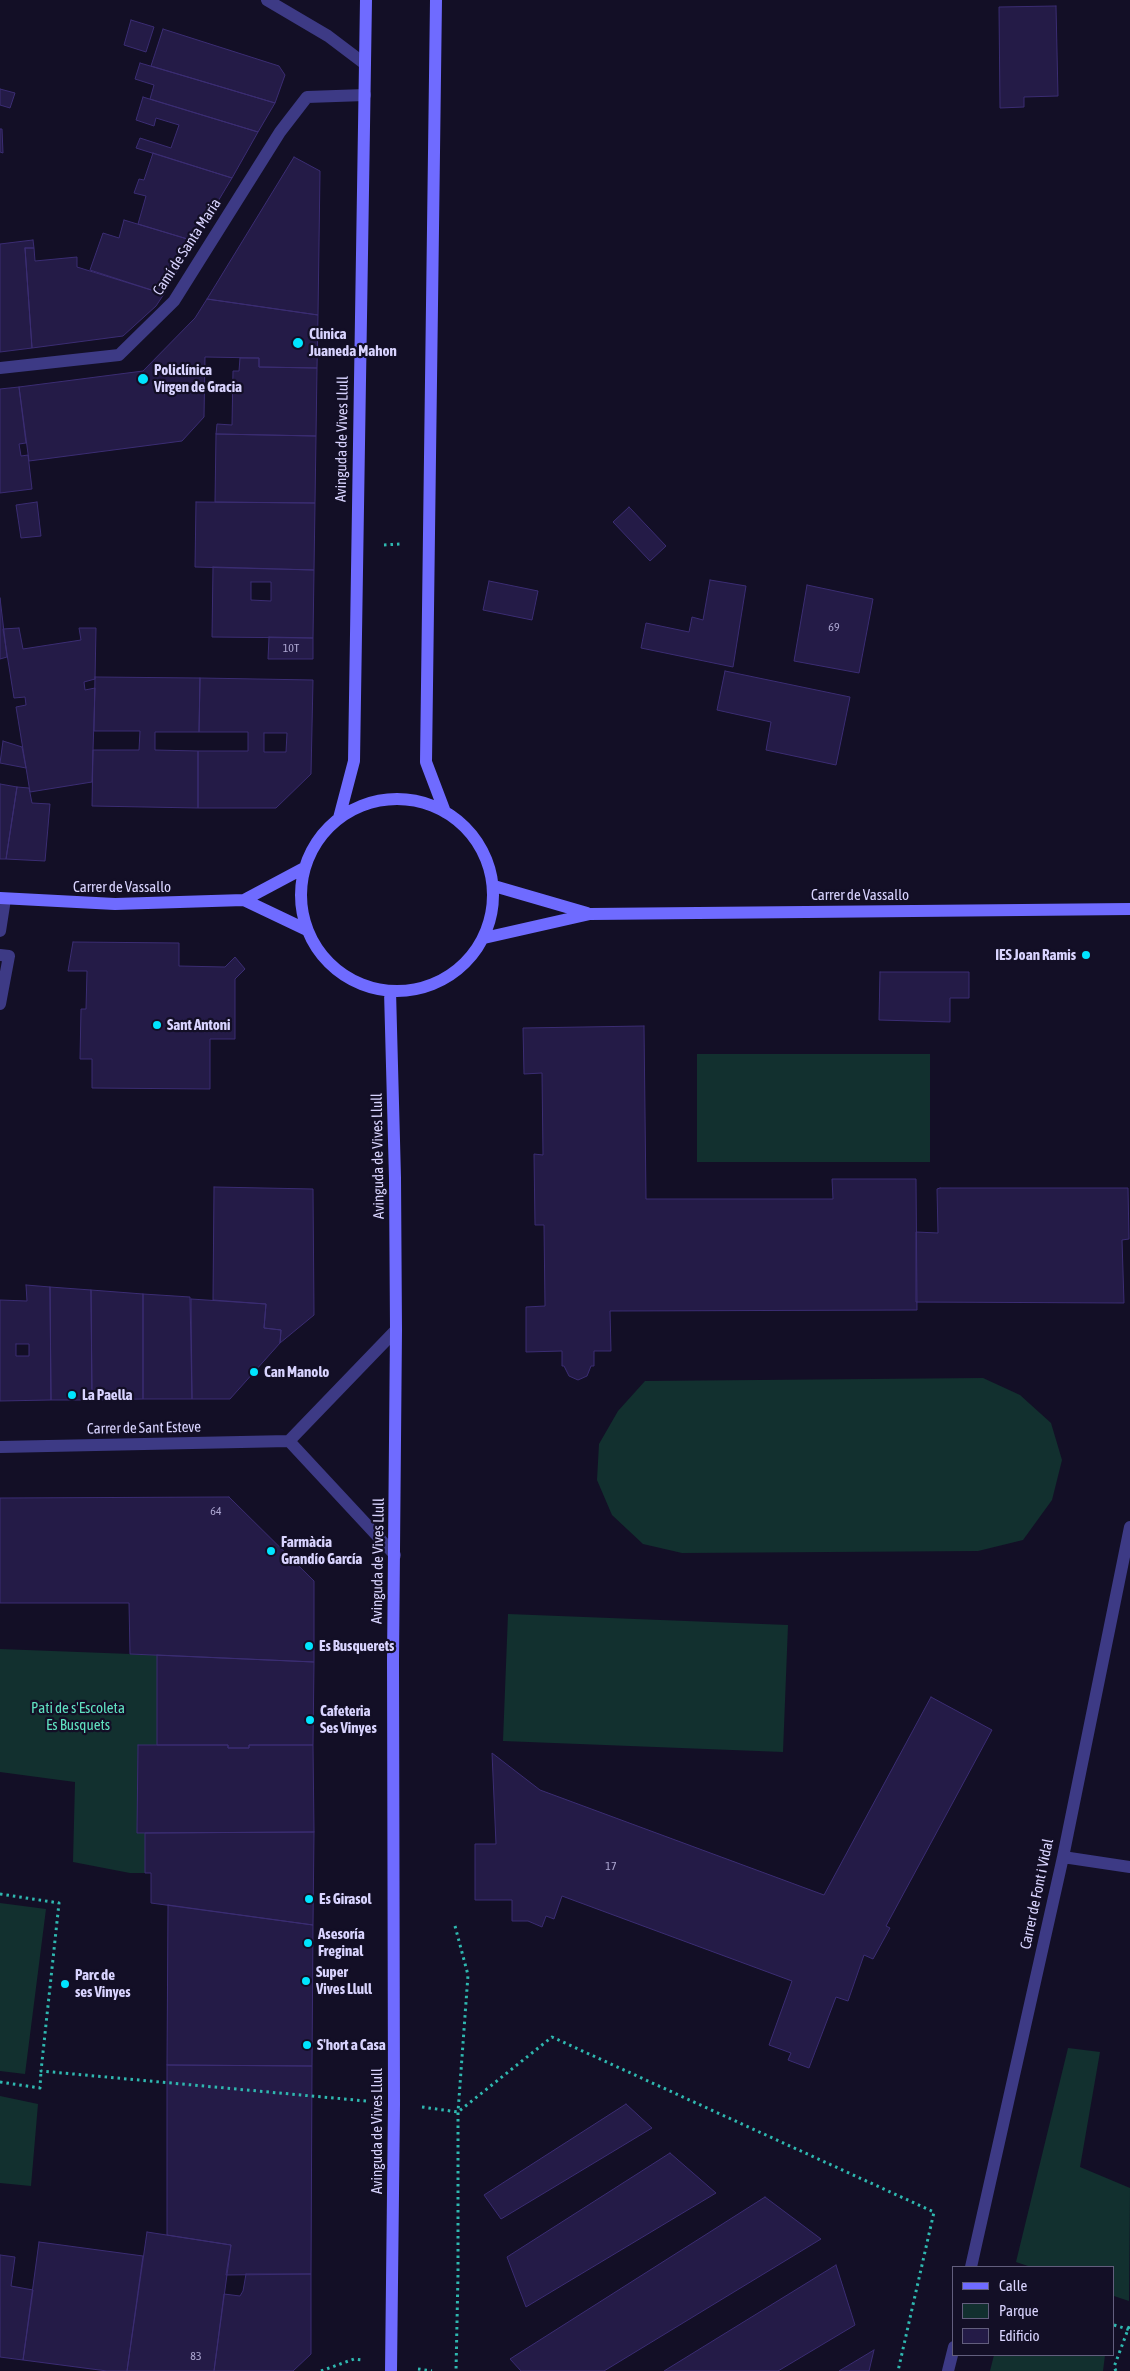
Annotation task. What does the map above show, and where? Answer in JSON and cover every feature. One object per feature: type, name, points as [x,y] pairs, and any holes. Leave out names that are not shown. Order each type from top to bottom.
[{"type":"street","points":[[267,0],[328,36],[365,64]]},
{"type":"street","name":"Avinguda de Vives Llull","points":[[339,818],[354,761],[366,0]]},
{"type":"street","points":[[436,0],[426,762],[445,812]]},
{"type":"street","name":"Camí de Santa Maria","points":[[0,368],[119,355],[174,301],[280,132],[307,97],[364,95]]},
{"type":"street","points":[[410,800],[445,812],[469,830],[486,856],[494,886],[493,912],[484,938],[472,957],[455,973],[436,984],[414,991],[390,991],[364,986],[340,973],[321,954],[307,930],[301,899],[304,868],[318,840],[339,818],[373,802],[410,800]]},
{"type":"street","points":[[244,900],[304,868]]},
{"type":"street","name":"Carrer de Vassallo","points":[[494,886],[590,914]]},
{"type":"street","points":[[0,930],[2,898]]},
{"type":"street","name":"Carrer de Vassallo","points":[[2,898],[115,904],[244,900]]},
{"type":"street","points":[[244,900],[307,930]]},
{"type":"street","name":"Carrer de Vassallo","points":[[484,938],[590,914],[1130,909]]},
{"type":"street","points":[[0,955],[9,956],[0,1004]]},
{"type":"street","name":"Avinguda de Vives Llull","points":[[390,991],[395,1178],[396,1330],[395,1555],[392,1660],[394,2104],[392,2371]]},
{"type":"street","points":[[395,1555],[289,1441],[396,1330]]},
{"type":"street","name":"Carrer de Sant Esteve","points":[[0,1447],[289,1441]]},
{"type":"street","name":"Carrer de Font i Vidal","points":[[972,2266],[1063,1857],[1130,1527]]},
{"type":"street","points":[[1063,1857],[1130,1867]]},
{"type":"street","points":[[948,2371],[952,2355]]},
{"type":"path","points":[[356,548],[430,540]]},
{"type":"path","points":[[0,1894],[59,1903],[40,2088],[0,2082]]},
{"type":"path","points":[[455,1926],[468,1975],[458,2112],[456,2371]]},
{"type":"path","points":[[414,2106],[458,2112],[552,2037],[934,2212],[898,2371]]},
{"type":"path","points":[[41,2071],[376,2102]]},
{"type":"path","points":[[1116,2371],[1114,2367],[1130,2324]]},
{"type":"path","points":[[1115,2325],[1129,2330]]},
{"type":"path","points":[[321,2371],[354,2359],[367,2361]]},
{"type":"green space","points":[[697,1054],[930,1054],[930,1162],[697,1162]]},
{"type":"green space","points":[[983,1378],[1020,1395],[1051,1423],[1062,1460],[1052,1500],[1023,1540],[978,1551],[682,1553],[643,1544],[612,1515],[597,1480],[599,1444],[618,1411],[645,1381]]},
{"type":"green space","points":[[508,1614],[788,1625],[783,1752],[503,1741]]},
{"type":"green space","name":"Pati de s'Escoleta Es Busquets","points":[[0,1649],[157,1655],[157,1745],[138,1745],[137,1832],[145,1833],[145,1873],[130,1873],[73,1862],[75,1782],[0,1772]]},
{"type":"green space","points":[[0,1903],[46,1909],[25,2074],[0,2071]]},
{"type":"green space","points":[[1068,2048],[1100,2052],[1080,2167],[1130,2188],[1129,2301],[1115,2296],[1115,2266],[1028,2266],[1016,2262]]},
{"type":"green space","points":[[0,2096],[38,2104],[31,2186],[0,2183]]},
{"type":"green space","points":[[994,2356],[1105,2356],[1103,2371],[990,2371]]},
{"type":"building","points":[[1056,6],[1058,96],[1024,97],[1024,107],[1000,108],[999,7]]},
{"type":"building","points":[[131,20],[154,27],[146,52],[124,45]]},
{"type":"building","points":[[163,29],[279,66],[285,75],[275,103],[151,66]]},
{"type":"building","points":[[140,63],[275,103],[258,132],[150,99],[154,85],[135,79]]},
{"type":"building","points":[[0,89],[15,93],[10,108],[0,105]]},
{"type":"building","points":[[143,97],[258,132],[232,178],[136,148],[140,138],[171,148],[179,125],[156,118],[154,126],[136,120]]},
{"type":"building","points":[[0,129],[2,129],[3,153],[0,152]]},
{"type":"building","points":[[153,153],[232,178],[194,241],[138,224],[146,196],[134,193],[139,179],[144,180]]},
{"type":"building","points":[[294,157],[320,171],[318,315],[207,299]]},
{"type":"building","points":[[124,220],[194,241],[164,294],[90,270],[103,233],[119,238]]},
{"type":"building","points":[[33,240],[34,248],[25,248],[32,348],[0,352],[0,244]]},
{"type":"building","points":[[25,248],[34,248],[35,261],[77,257],[77,267],[164,294],[156,306],[123,336],[32,348]]},
{"type":"building","name":"Policlínica Virgen de Gracia","points":[[207,299],[318,315],[317,368],[259,367],[259,358],[205,357],[204,417],[182,441],[29,461],[19,387],[143,371],[195,318]]},
{"type":"building","points":[[240,358],[259,358],[259,367],[317,368],[316,436],[216,434],[217,424],[232,425],[233,371],[239,371]]},
{"type":"building","points":[[19,387],[26,443],[19,444],[21,456],[28,455],[32,489],[0,493],[0,389]]},
{"type":"building","points":[[216,434],[316,436],[315,503],[215,502]]},
{"type":"building","points":[[37,502],[41,536],[21,538],[16,505]]},
{"type":"building","points":[[196,502],[315,503],[314,570],[195,567]]},
{"type":"building","points":[[629,507],[666,546],[650,561],[613,522]]},
{"type":"building","points":[[213,567],[314,570],[313,638],[212,637]],"holes":[[[251,582],[271,582],[271,601],[251,600]]]},
{"type":"building","points":[[710,580],[746,586],[733,667],[641,648],[646,623],[689,632],[692,617],[703,620]]},
{"type":"building","points":[[489,581],[538,591],[532,620],[483,610]]},
{"type":"building","points":[[807,585],[873,599],[859,673],[794,661]]},
{"type":"building","points":[[0,598],[7,657],[0,659]]},
{"type":"building","points":[[19,628],[23,649],[81,640],[79,628],[96,628],[95,679],[84,682],[85,690],[95,688],[92,782],[30,792],[16,707],[26,705],[25,697],[14,698],[3,629]]},
{"type":"building","points":[[269,637],[313,638],[313,659],[268,659]]},
{"type":"building","points":[[725,671],[850,697],[836,765],[766,750],[771,722],[717,710]]},
{"type":"building","points":[[95,677],[200,678],[199,732],[155,732],[155,750],[198,751],[198,808],[92,806],[93,750],[139,750],[140,731],[94,731]]},
{"type":"building","points":[[200,678],[313,680],[311,774],[276,808],[198,808],[198,751],[248,751],[248,732],[199,732]],"holes":[[[264,733],[287,733],[286,752],[264,752]]]},
{"type":"building","points":[[3,741],[22,747],[26,768],[0,763]]},
{"type":"building","points":[[0,784],[17,787],[6,859],[0,859]]},
{"type":"building","points":[[17,787],[29,788],[32,803],[50,804],[45,861],[6,859]]},
{"type":"building","points":[[73,942],[179,943],[179,966],[225,967],[235,957],[245,969],[235,979],[235,1039],[210,1039],[210,1089],[92,1088],[92,1059],[80,1059],[81,1009],[86,1009],[87,971],[68,971]]},
{"type":"building","points":[[880,972],[969,972],[969,998],[950,998],[950,1022],[879,1020]]},
{"type":"building","points":[[644,1026],[646,1199],[833,1199],[832,1179],[916,1179],[917,1310],[610,1311],[611,1351],[594,1351],[594,1366],[591,1366],[587,1376],[578,1380],[569,1376],[564,1366],[562,1366],[562,1351],[526,1352],[526,1307],[545,1306],[544,1225],[535,1225],[534,1154],[543,1155],[542,1073],[524,1074],[523,1028]]},
{"type":"building","points":[[214,1187],[313,1189],[314,1315],[280,1343],[281,1330],[264,1328],[266,1304],[213,1300]]},
{"type":"building","points":[[1128,1188],[1129,1239],[1122,1240],[1124,1303],[916,1302],[916,1232],[938,1233],[937,1189]]},
{"type":"building","points":[[26,1285],[50,1287],[51,1400],[0,1401],[0,1300],[27,1301]],"holes":[[[16,1344],[29,1344],[29,1356],[16,1356]]]},
{"type":"building","points":[[50,1287],[91,1290],[92,1400],[51,1400]]},
{"type":"building","points":[[91,1290],[143,1294],[143,1399],[92,1400]]},
{"type":"building","points":[[143,1294],[190,1297],[192,1399],[143,1399]]},
{"type":"building","points":[[191,1299],[266,1304],[264,1328],[281,1330],[280,1343],[230,1399],[192,1399]]},
{"type":"building","points":[[229,1497],[314,1581],[314,1662],[130,1654],[129,1603],[0,1603],[0,1498]]},
{"type":"building","points":[[157,1655],[314,1662],[313,1745],[249,1745],[249,1748],[228,1748],[228,1745],[157,1745]]},
{"type":"building","points":[[931,1697],[992,1730],[886,1926],[890,1928],[873,1959],[864,1955],[848,2001],[836,1997],[809,2068],[788,2060],[791,2053],[769,2045],[792,1981],[562,1896],[554,1919],[546,1916],[542,1927],[528,1921],[512,1921],[512,1900],[475,1900],[475,1844],[496,1844],[492,1753],[540,1790],[824,1895]]},
{"type":"building","points":[[138,1745],[228,1745],[228,1748],[249,1748],[249,1745],[313,1745],[314,1832],[137,1833]]},
{"type":"building","points":[[314,1832],[313,1925],[151,1903],[151,1873],[145,1873],[145,1833]]},
{"type":"building","points":[[168,1905],[313,1925],[312,2066],[167,2065]]},
{"type":"building","points":[[167,2065],[312,2066],[311,2274],[226,2275],[231,2245],[167,2235]]},
{"type":"building","points":[[626,2104],[652,2128],[501,2219],[484,2195]]},
{"type":"building","points":[[670,2153],[716,2193],[526,2307],[507,2257]]},
{"type":"building","points":[[765,2197],[821,2239],[604,2371],[521,2371],[510,2359]]},
{"type":"building","points":[[147,2232],[231,2245],[214,2371],[127,2371]]},
{"type":"building","points":[[39,2242],[143,2256],[127,2371],[107,2371],[23,2360]]},
{"type":"building","points":[[0,2255],[15,2257],[11,2286],[33,2290],[23,2360],[0,2357]]},
{"type":"building","points":[[836,2265],[855,2325],[778,2371],[664,2371]]},
{"type":"building","points":[[246,2274],[311,2274],[311,2354],[293,2371],[214,2371],[224,2294],[240,2296],[243,2291]]},
{"type":"building","points":[[874,2350],[869,2371],[839,2371]]},
{"type":"place","name":"Clinica Juaneda Mahon","points":[[298,343]]},
{"type":"place","name":"Policlínica Virgen de Gracia","points":[[143,379]]},
{"type":"place","name":"IES Joan Ramis","points":[[1086,955]]},
{"type":"place","name":"Sant Antoni","points":[[157,1025]]},
{"type":"place","name":"Can Manolo","points":[[254,1372]]},
{"type":"place","name":"La Paella","points":[[72,1395]]},
{"type":"place","name":"Farmàcia Grandío García","points":[[271,1551]]},
{"type":"place","name":"Es Busquerets","points":[[309,1646]]},
{"type":"place","name":"Cafeteria Ses Vinyes","points":[[310,1720]]},
{"type":"place","name":"Es Girasol","points":[[309,1899]]},
{"type":"place","name":"Asesoría Freginal","points":[[308,1943]]},
{"type":"place","name":"Super Vives Llull","points":[[306,1981]]},
{"type":"place","name":"Parc de ses Vinyes","points":[[65,1984]]},
{"type":"place","name":"S'hort a Casa","points":[[307,2045]]}]
